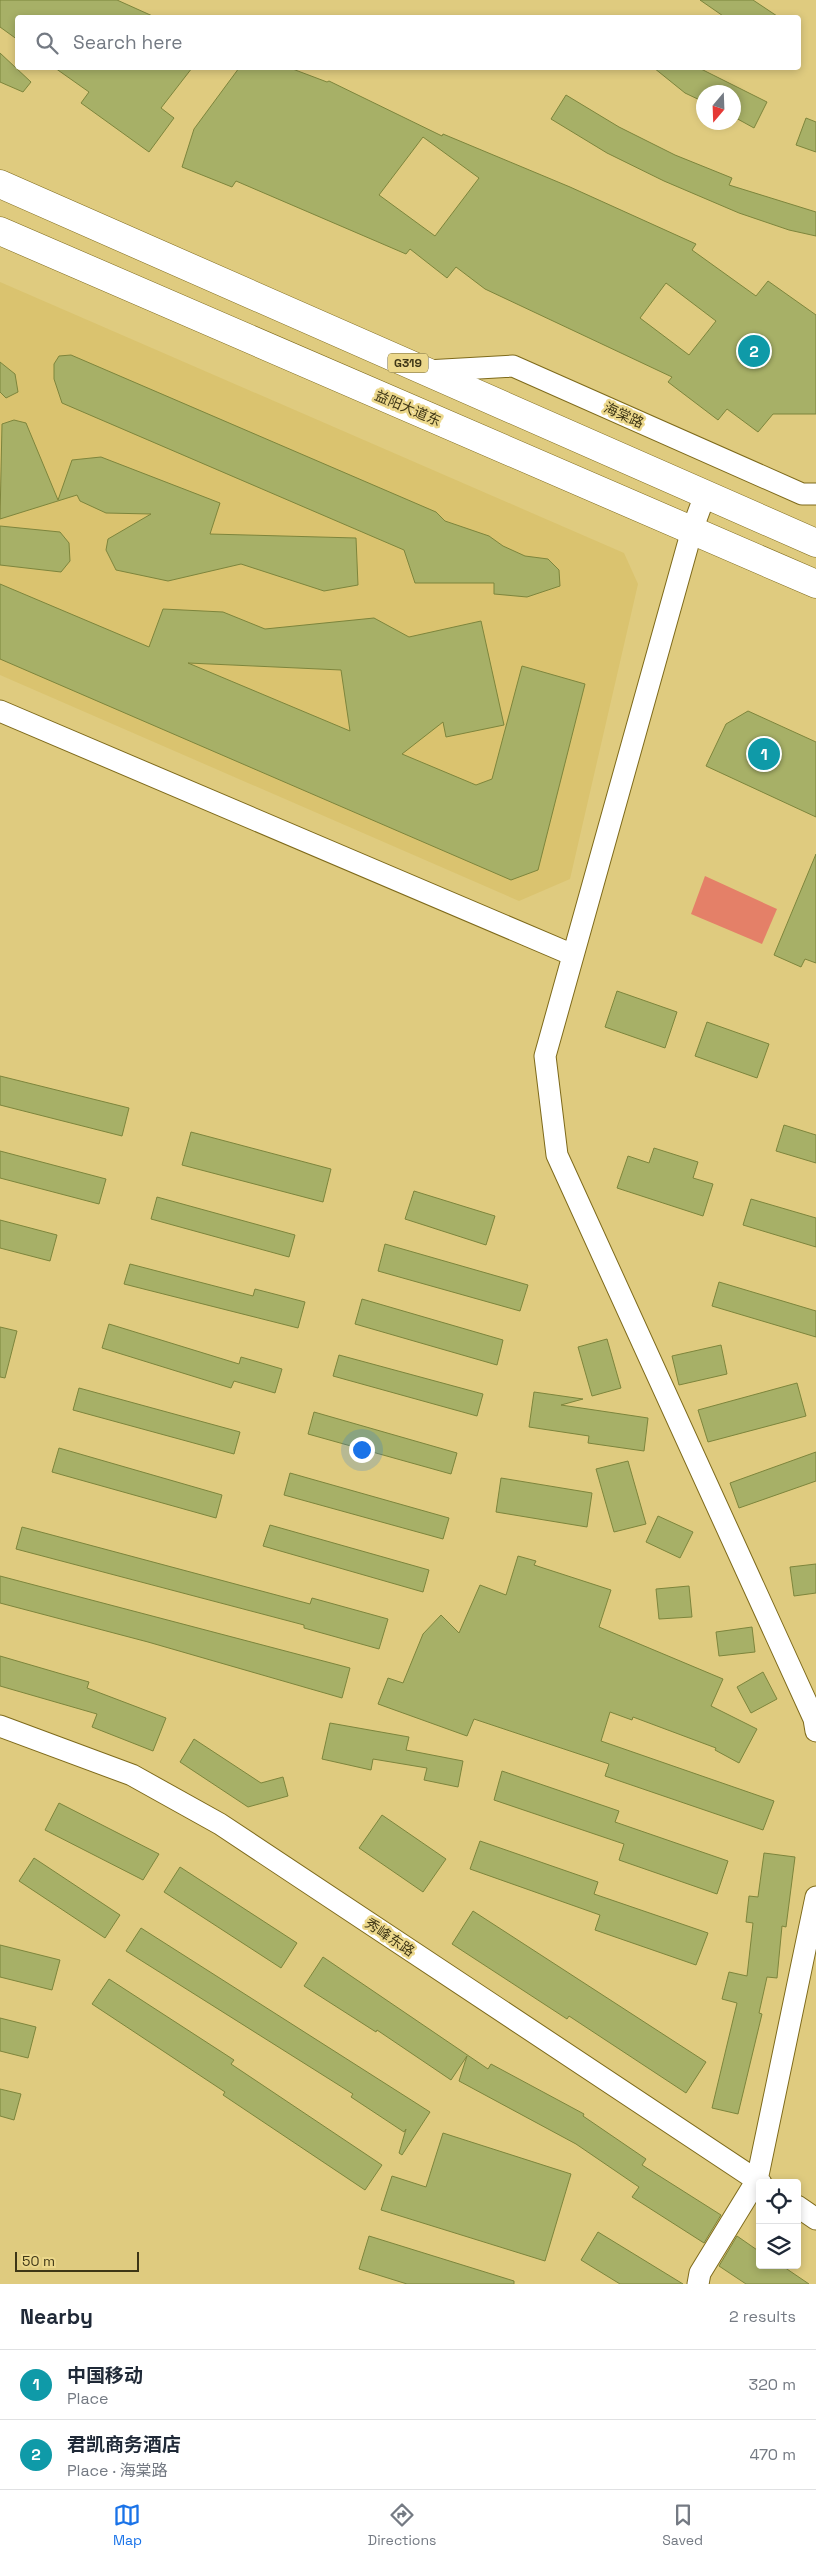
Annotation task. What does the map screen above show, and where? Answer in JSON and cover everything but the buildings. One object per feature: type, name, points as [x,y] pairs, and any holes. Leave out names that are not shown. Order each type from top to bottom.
[{"type":"main road","name":"G319","points":[[0,184],[816,544]]},
{"type":"main road","name":"益阳大道东","points":[[0,231],[816,584]]},
{"type":"street","name":"海棠路","points":[[426,371],[513,366],[802,494],[816,494]]},
{"type":"street","points":[[705,495],[692,530],[545,1056],[557,1155],[810,1710],[816,1730]]},
{"type":"street","points":[[0,711],[573,955]]},
{"type":"street","name":"秀峰东路","points":[[0,1726],[132,1775],[220,1824],[756,2179]]},
{"type":"street","points":[[759,2179],[816,1898]]},
{"type":"street","points":[[698,2284],[700,2273],[756,2186]]},
{"type":"street","points":[[801,2209],[816,2219]]},
{"type":"shaded area","points":[[0,282],[624,553],[638,584],[570,879],[519,901],[0,675]]},
{"type":"shaded area","points":[[705,876],[777,909],[762,944],[691,914]]},
{"type":"place","name":"君凯商务酒店","points":[[754,351]]},
{"type":"place","name":"中国移动","points":[[764,754]]}]
